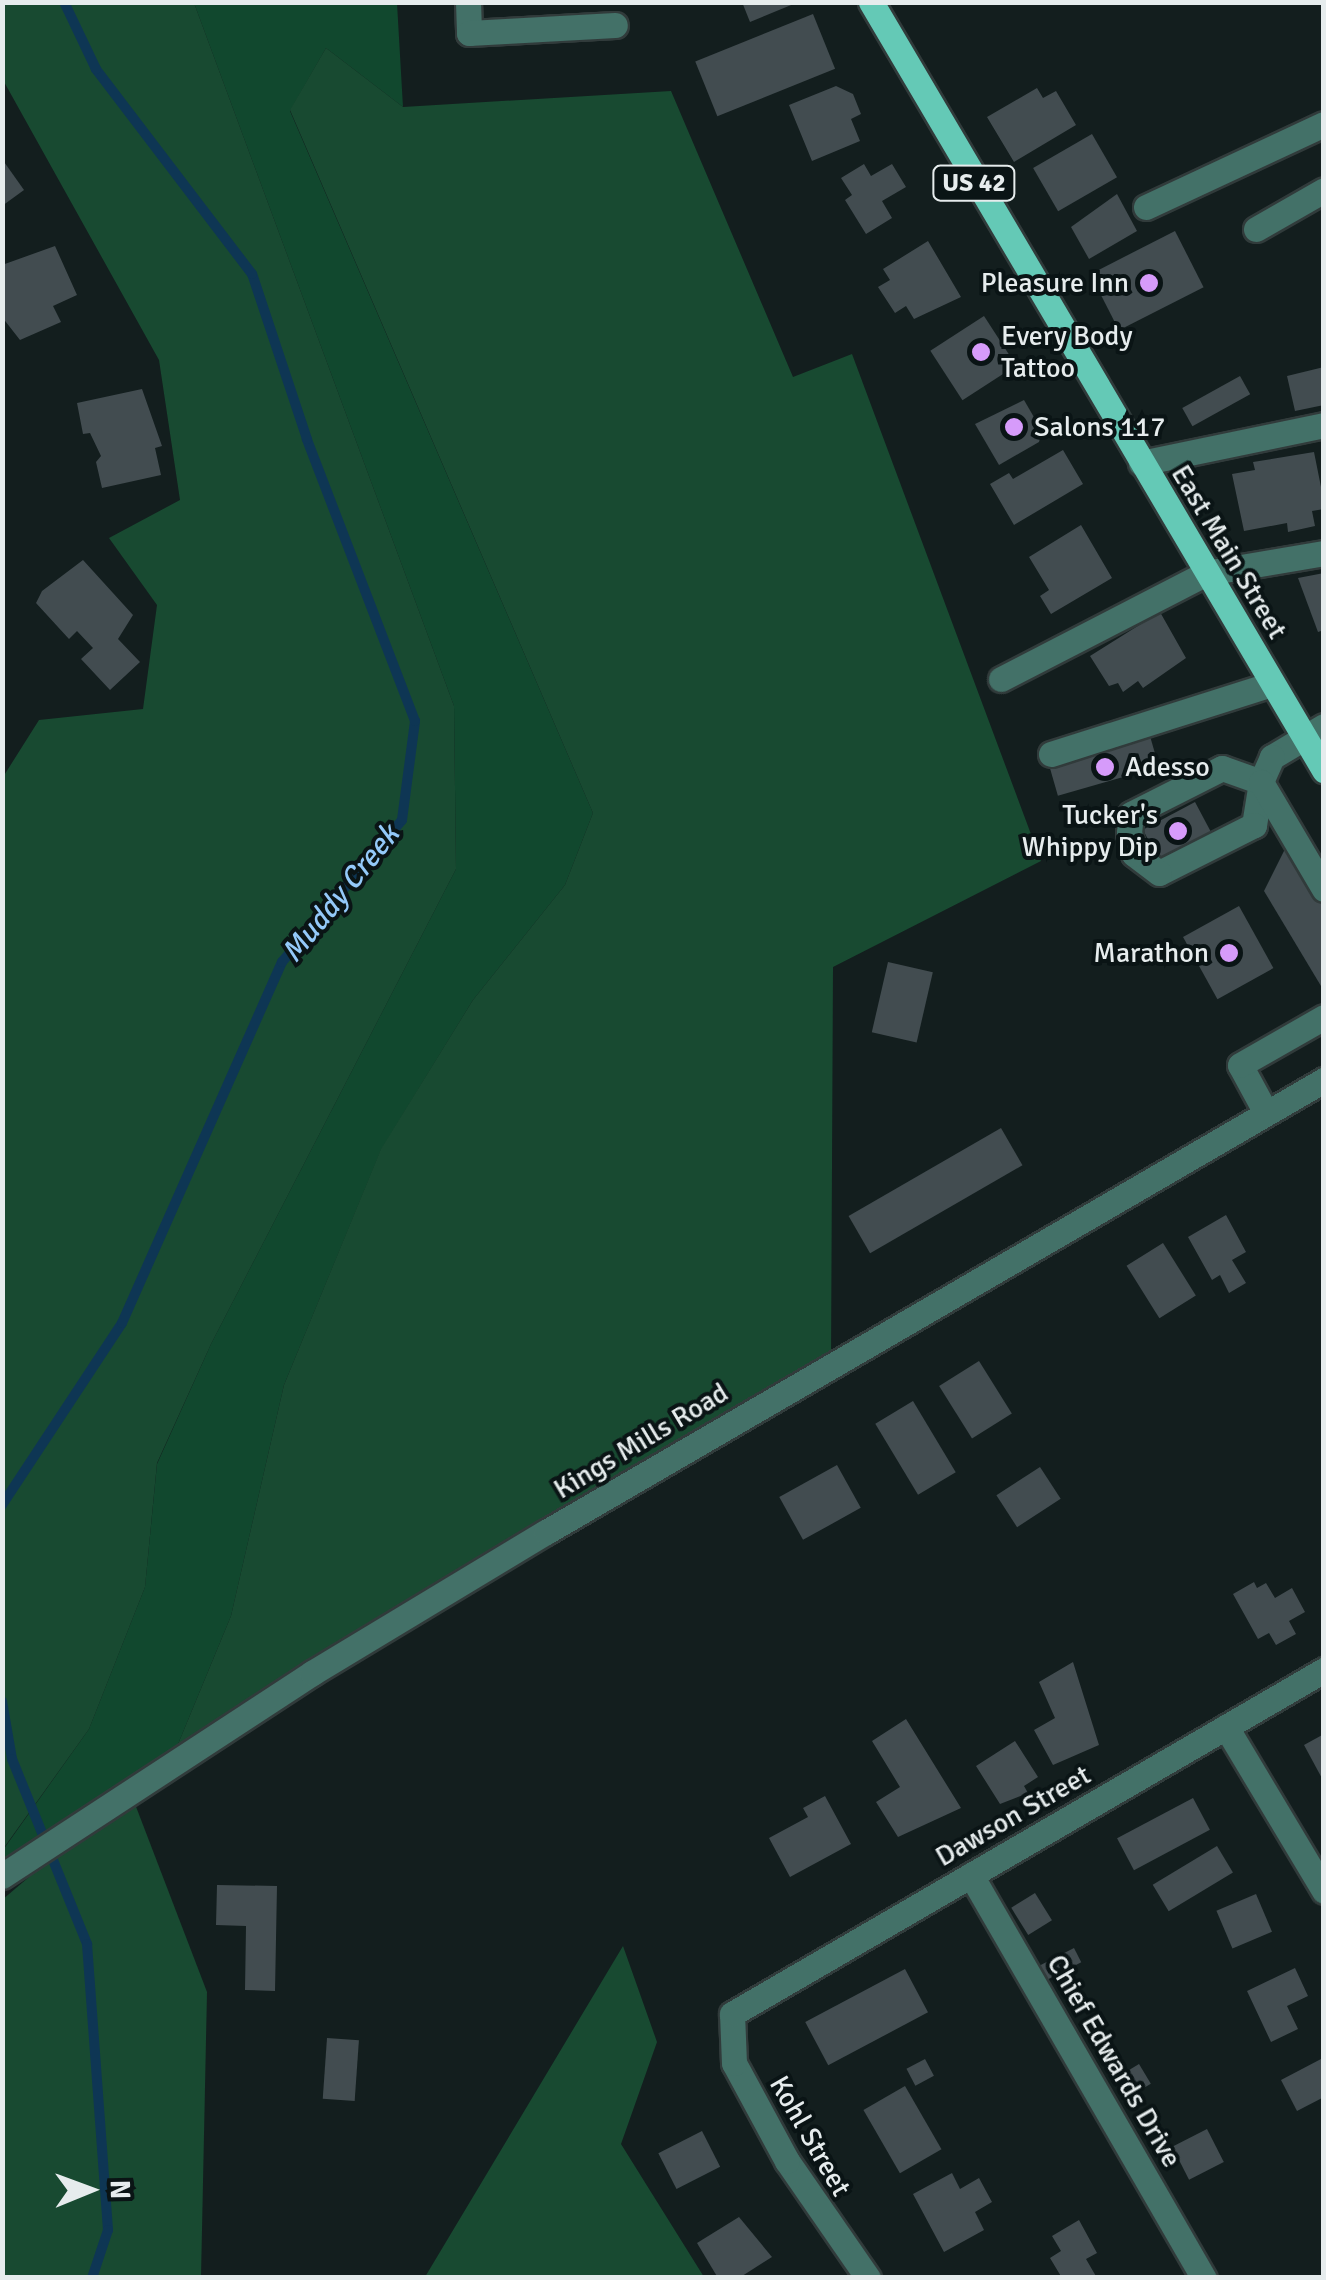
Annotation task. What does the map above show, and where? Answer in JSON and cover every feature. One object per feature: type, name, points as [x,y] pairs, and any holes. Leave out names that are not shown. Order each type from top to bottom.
[{"type":"main road","name":"East Main Street","points":[[879,10],[1272,684],[1315,734],[1324,770]]},
{"type":"street","points":[[468,2],[469,33],[615,25]]},
{"type":"street","points":[[1146,207],[1324,124]]},
{"type":"street","points":[[1256,229],[1324,190]]},
{"type":"street","points":[[1142,464],[1324,425]]},
{"type":"street","points":[[1000,679],[1206,573],[1324,553]]},
{"type":"street","points":[[1051,754],[1272,684]]},
{"type":"street","points":[[1315,734],[1272,757],[1261,782],[1254,825],[1159,874],[1134,854],[1131,814],[1222,768],[1261,782],[1324,889]]},
{"type":"street","points":[[1265,1111],[1240,1065],[1324,1017]]},
{"type":"street","name":"Kings Mills Road","points":[[2,1876],[130,1791],[626,1483],[1324,1080]]},
{"type":"street","name":"Dawson Street","points":[[732,2014],[1324,1670]]},
{"type":"street","points":[[1226,1727],[1324,1891]]},
{"type":"street","name":"Chief Edwards Drive","points":[[971,1875],[1204,2278]]},
{"type":"street","name":"Kohl Street","points":[[732,2014],[734,2063],[787,2161],[868,2278]]},
{"type":"green space","points":[[3,2],[194,3],[454,706],[456,869],[211,1344],[157,1463],[145,1587],[89,1729],[3,1849],[3,777],[39,720],[143,709],[157,605],[109,538],[180,500],[159,360],[3,80]]},
{"type":"green space","points":[[194,3],[397,3],[403,107],[326,48],[290,111],[593,813],[565,885],[473,1000],[381,1150],[284,1385],[231,1616],[169,1766],[3,1877],[3,1850],[89,1729],[145,1587],[157,1464],[211,1344],[456,869],[454,706]]},
{"type":"green space","points":[[326,48],[403,107],[671,91],[793,377],[852,354],[1041,861],[833,967],[831,1363],[169,1766],[231,1616],[284,1385],[381,1149],[473,1000],[565,885],[593,813],[290,110]]},
{"type":"green space","points":[[130,1791],[207,1992],[201,2277],[3,2277],[2,1900]]},
{"type":"green space","points":[[623,1946],[657,2042],[621,2144],[704,2277],[425,2277]]},
{"type":"building","points":[[742,2],[796,2],[796,3],[750,22]]},
{"type":"building","points":[[813,14],[835,69],[717,116],[695,62]]},
{"type":"building","points":[[836,86],[853,94],[861,114],[851,119],[860,141],[812,161],[789,105]]},
{"type":"building","points":[[1037,88],[1043,98],[1056,91],[1076,125],[1014,162],[987,117]]},
{"type":"building","points":[[1092,134],[1117,177],[1058,211],[1033,168]]},
{"type":"building","points":[[2,159],[24,190],[2,206]]},
{"type":"building","points":[[864,164],[871,176],[892,164],[906,187],[882,201],[892,218],[866,234],[845,200],[852,195],[841,178]]},
{"type":"building","points":[[1117,194],[1137,231],[1089,259],[1071,227]]},
{"type":"building","name":"Pleasure Inn","points":[[1175,231],[1204,287],[1119,330],[1090,274]]},
{"type":"building","points":[[928,241],[961,297],[914,319],[906,306],[895,313],[878,287],[890,280],[883,269]]},
{"type":"building","points":[[55,246],[77,295],[53,306],[61,322],[20,340],[2,317],[2,265]]},
{"type":"building","points":[[984,316],[1016,365],[962,400],[930,351]]},
{"type":"building","points":[[1324,367],[1324,405],[1295,411],[1287,376]]},
{"type":"building","points":[[1240,376],[1250,394],[1192,426],[1182,408]]},
{"type":"building","points":[[142,389],[162,446],[155,448],[161,475],[102,488],[96,462],[101,456],[90,433],[83,434],[77,403]]},
{"type":"building","points":[[1024,400],[1042,431],[1039,442],[999,465],[975,424]]},
{"type":"building","points":[[1063,450],[1083,484],[1014,525],[990,484],[1009,473],[1013,479]]},
{"type":"building","points":[[1314,452],[1324,502],[1324,509],[1312,511],[1315,526],[1288,532],[1287,523],[1244,531],[1232,474],[1255,470],[1253,462]]},
{"type":"building","points":[[1081,525],[1112,578],[1051,614],[1040,596],[1049,590],[1029,557]]},
{"type":"building","points":[[83,560],[133,615],[118,639],[140,662],[110,690],[81,659],[93,648],[77,631],[69,639],[36,603],[42,591]]},
{"type":"building","points":[[1324,573],[1324,630],[1318,632],[1298,578]]},
{"type":"building","points":[[1160,612],[1186,658],[1143,688],[1138,681],[1123,692],[1118,683],[1109,686],[1090,656]]},
{"type":"building","name":"Adesso","points":[[1150,736],[1159,767],[1058,796],[1049,765]]},
{"type":"building","name":"Tucker's Whippy Dip","points":[[1195,802],[1211,832],[1159,860],[1143,830]]},
{"type":"building","name":"Marathon","points":[[1285,849],[1324,907],[1324,991],[1264,891]]},
{"type":"building","name":"Marathon","points":[[1239,906],[1273,968],[1217,999],[1183,937]]},
{"type":"building","points":[[888,962],[933,972],[917,1043],[872,1032]]},
{"type":"building","points":[[1001,1128],[1022,1165],[870,1253],[849,1216]]},
{"type":"building","points":[[1226,1215],[1246,1252],[1232,1260],[1246,1283],[1229,1293],[1220,1275],[1212,1280],[1188,1237]]},
{"type":"building","points":[[1163,1243],[1196,1296],[1159,1318],[1127,1266]]},
{"type":"building","points":[[979,1361],[1012,1414],[972,1438],[939,1386]]},
{"type":"building","points":[[913,1401],[956,1472],[918,1495],[875,1424]]},
{"type":"building","points":[[837,1465],[861,1508],[803,1540],[779,1497]]},
{"type":"building","points":[[1040,1467],[1061,1499],[1017,1527],[996,1495]]},
{"type":"building","points":[[1254,1582],[1257,1588],[1266,1583],[1275,1598],[1292,1588],[1305,1612],[1289,1621],[1296,1634],[1276,1645],[1269,1633],[1258,1639],[1233,1594]]},
{"type":"building","points":[[1073,1662],[1099,1745],[1053,1765],[1034,1730],[1055,1718],[1039,1682]]},
{"type":"building","points":[[906,1719],[961,1808],[898,1837],[876,1802],[900,1787],[872,1741]]},
{"type":"building","points":[[1324,1734],[1324,1782],[1304,1745]]},
{"type":"building","points":[[1015,1741],[1038,1777],[1024,1786],[1028,1793],[1000,1804],[976,1766]]},
{"type":"building","points":[[825,1796],[851,1844],[790,1877],[769,1838],[808,1817],[803,1808]]},
{"type":"building","points":[[1193,1798],[1210,1830],[1134,1870],[1117,1838]]},
{"type":"building","points":[[1217,1846],[1233,1873],[1169,1911],[1153,1885]]},
{"type":"building","points":[[217,1885],[277,1886],[275,1991],[245,1990],[246,1926],[216,1925]]},
{"type":"building","points":[[1035,1893],[1052,1920],[1028,1935],[1011,1908]]},
{"type":"building","points":[[1256,1894],[1272,1932],[1232,1949],[1216,1911]]},
{"type":"building","points":[[1074,1948],[1081,1962],[1047,1980],[1039,1966]]},
{"type":"building","points":[[1295,1968],[1308,1996],[1287,2006],[1298,2029],[1271,2042],[1247,1991]]},
{"type":"building","points":[[905,1969],[928,2012],[828,2065],[805,2022]]},
{"type":"building","points":[[327,2038],[359,2040],[355,2101],[323,2099]]},
{"type":"building","points":[[925,2059],[934,2076],[915,2086],[906,2069]]},
{"type":"building","points":[[1321,2059],[1324,2097],[1297,2111],[1281,2080]]},
{"type":"building","points":[[1139,2064],[1151,2084],[1129,2097],[1118,2077]]},
{"type":"building","points":[[905,2086],[942,2149],[900,2173],[863,2110]]},
{"type":"building","points":[[1207,2129],[1224,2162],[1189,2180],[1172,2147]]},
{"type":"building","points":[[702,2131],[720,2167],[677,2189],[658,2153]]},
{"type":"building","points":[[952,2173],[960,2189],[979,2178],[992,2202],[975,2212],[984,2230],[944,2252],[913,2194]]},
{"type":"building","points":[[739,2217],[772,2257],[739,2278],[718,2278],[697,2243]]},
{"type":"building","points":[[1079,2220],[1097,2253],[1086,2259],[1097,2278],[1062,2278],[1050,2258],[1061,2251],[1052,2236]]},
{"type":"waterway","name":"Muddy Creek","points":[[2,1505],[122,1323],[282,962],[402,820],[415,721],[307,439],[252,274],[96,69],[64,2]]},
{"type":"waterway","name":"Muddy Creek","points":[[2,1701],[12,1759],[87,1944],[108,2230],[92,2278]]},
{"type":"place","name":"Pleasure Inn","points":[[1149,283]]},
{"type":"place","name":"Every Body Tattoo","points":[[981,352]]},
{"type":"place","name":"Salons 117","points":[[1014,427]]},
{"type":"place","name":"Adesso","points":[[1105,767]]},
{"type":"place","name":"Tucker's Whippy Dip","points":[[1178,831]]},
{"type":"place","name":"Marathon","points":[[1229,953]]}]
